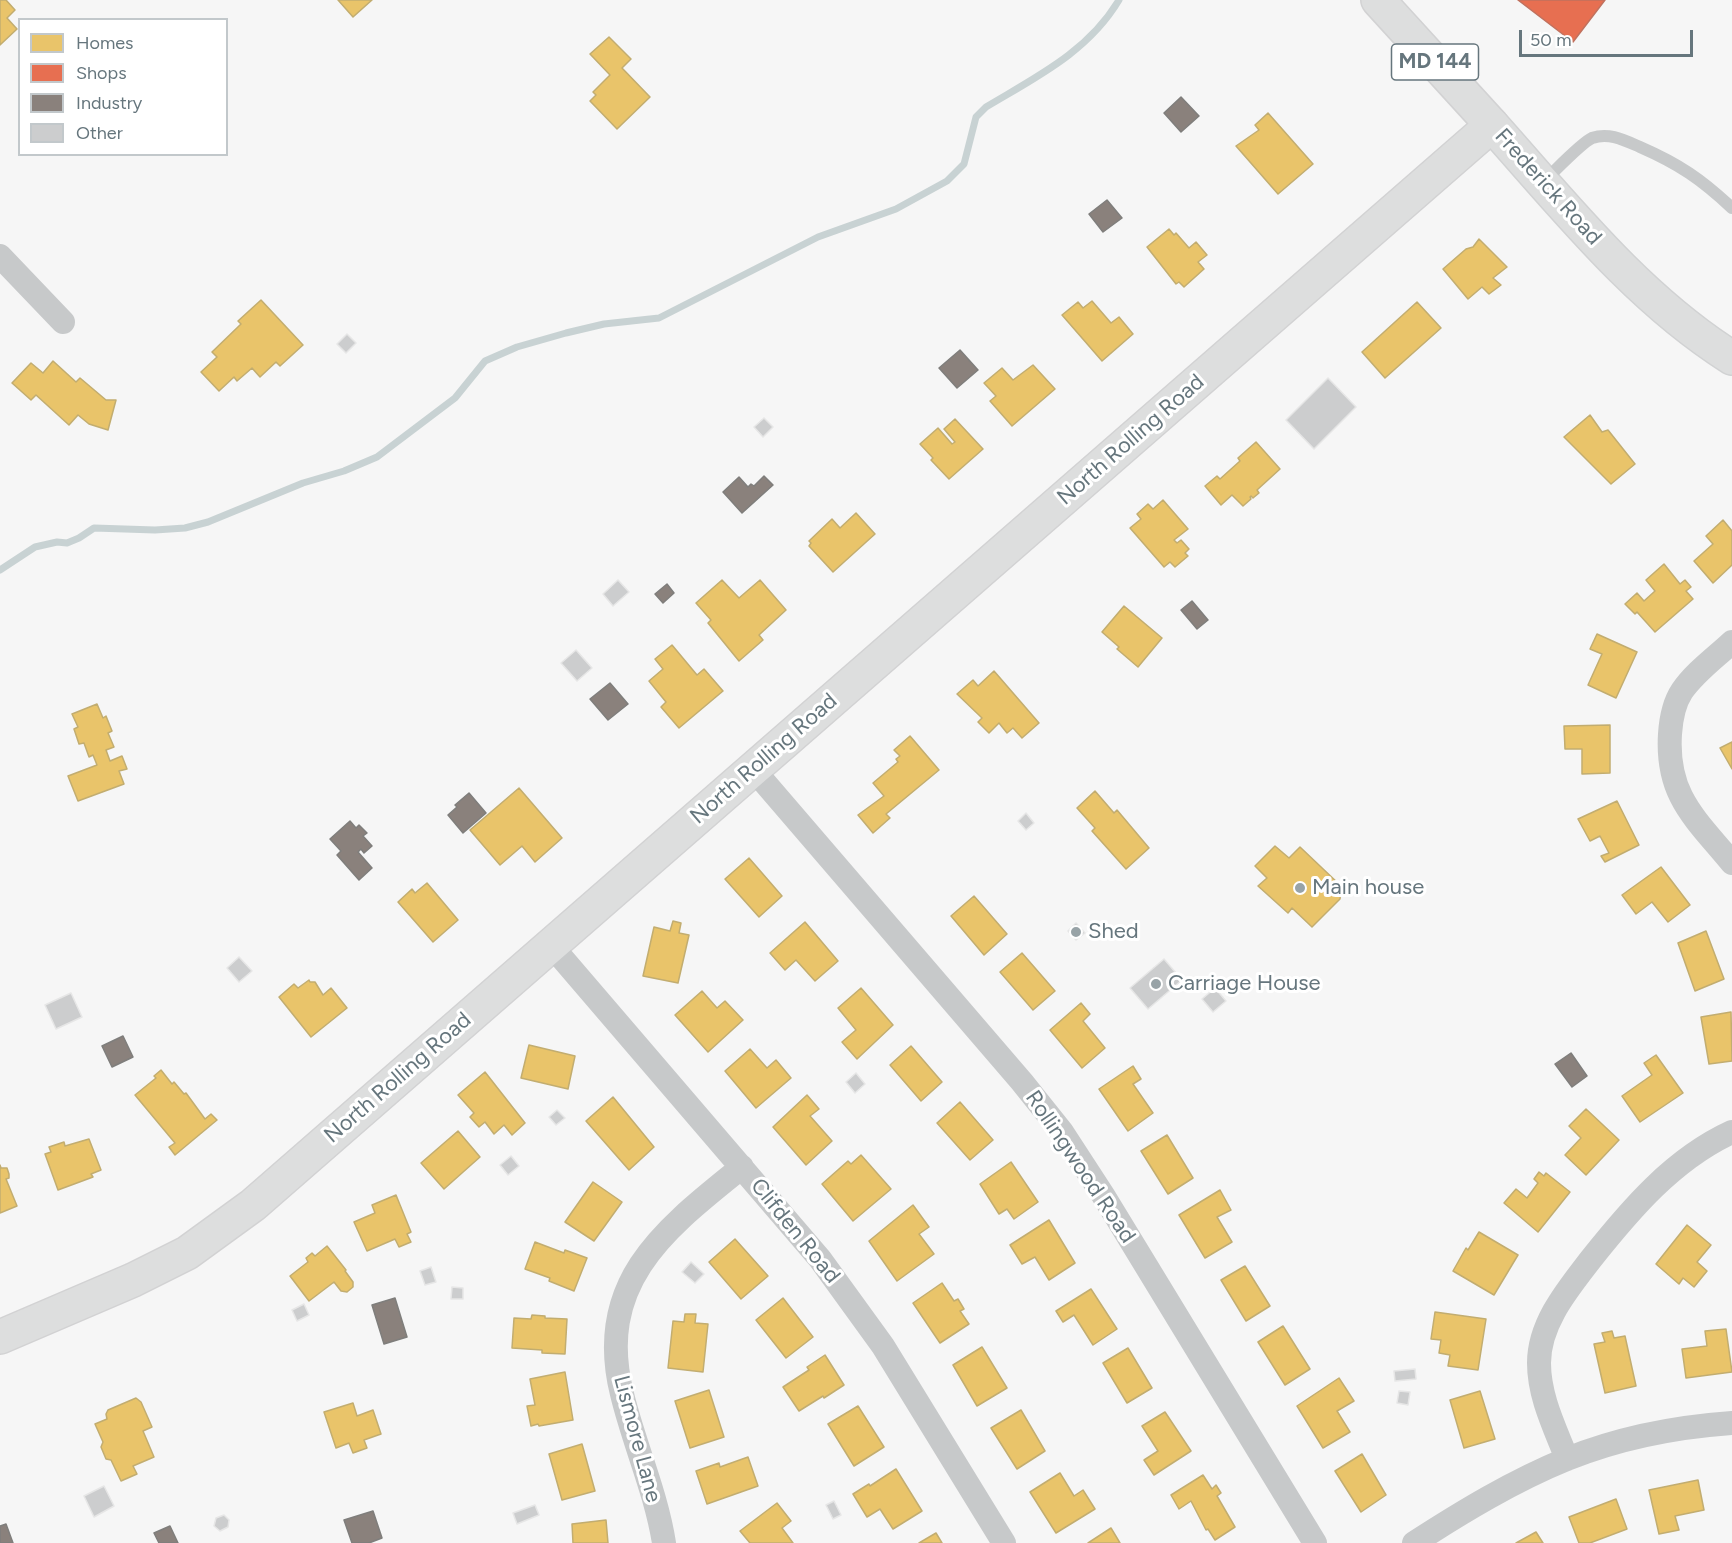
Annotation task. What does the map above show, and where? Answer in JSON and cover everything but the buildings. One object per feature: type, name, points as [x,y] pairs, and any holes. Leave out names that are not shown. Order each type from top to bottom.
[{"type":"main road","name":"Frederick Road","points":[[1378,0],[1594,240],[1638,285],[1681,323],[1732,358]]},
{"type":"main road","name":"North Rolling Road","points":[[0,1337],[133,1280],[187,1253],[253,1205],[1492,125]]},
{"type":"street","points":[[0,256],[63,322]]},
{"type":"street","points":[[1732,642],[1682,691],[1671,717],[1669,749],[1671,773],[1679,796],[1732,863]]},
{"type":"street","name":"Rollingwood Road","points":[[753,769],[1022,1082],[1062,1132],[1103,1195],[1315,1543]]},
{"type":"street","name":"Clifden Road","points":[[550,944],[820,1259],[883,1346],[1004,1543]]},
{"type":"street","points":[[1567,1459],[1542,1394],[1539,1362],[1545,1332],[1560,1299],[1642,1198],[1678,1166],[1718,1138],[1732,1132]]},
{"type":"street","name":"Lismore Lane","points":[[664,1543],[622,1393],[616,1353],[618,1319],[631,1278],[651,1249],[681,1217],[742,1167]]},
{"type":"street","points":[[1414,1543],[1508,1488],[1567,1459],[1636,1437],[1701,1425],[1732,1423]]},
{"type":"lane","points":[[1543,182],[1589,140],[1604,135],[1621,139],[1671,160],[1706,184],[1732,208]]},
{"type":"waterway","points":[[0,570],[35,547],[57,542],[67,543],[94,528],[155,530],[185,528],[208,522],[303,483],[344,471],[377,457],[455,398],[485,361],[517,347],[566,333],[604,324],[659,318],[818,237],[896,209],[947,181],[964,164],[976,117],[986,107],[1042,74],[1076,49],[1092,34],[1119,0]]},
{"type":"place","name":"Main house","points":[[1300,888]]},
{"type":"place","name":"Shed","points":[[1076,932]]},
{"type":"place","name":"Carriage House","points":[[1156,984]]}]
